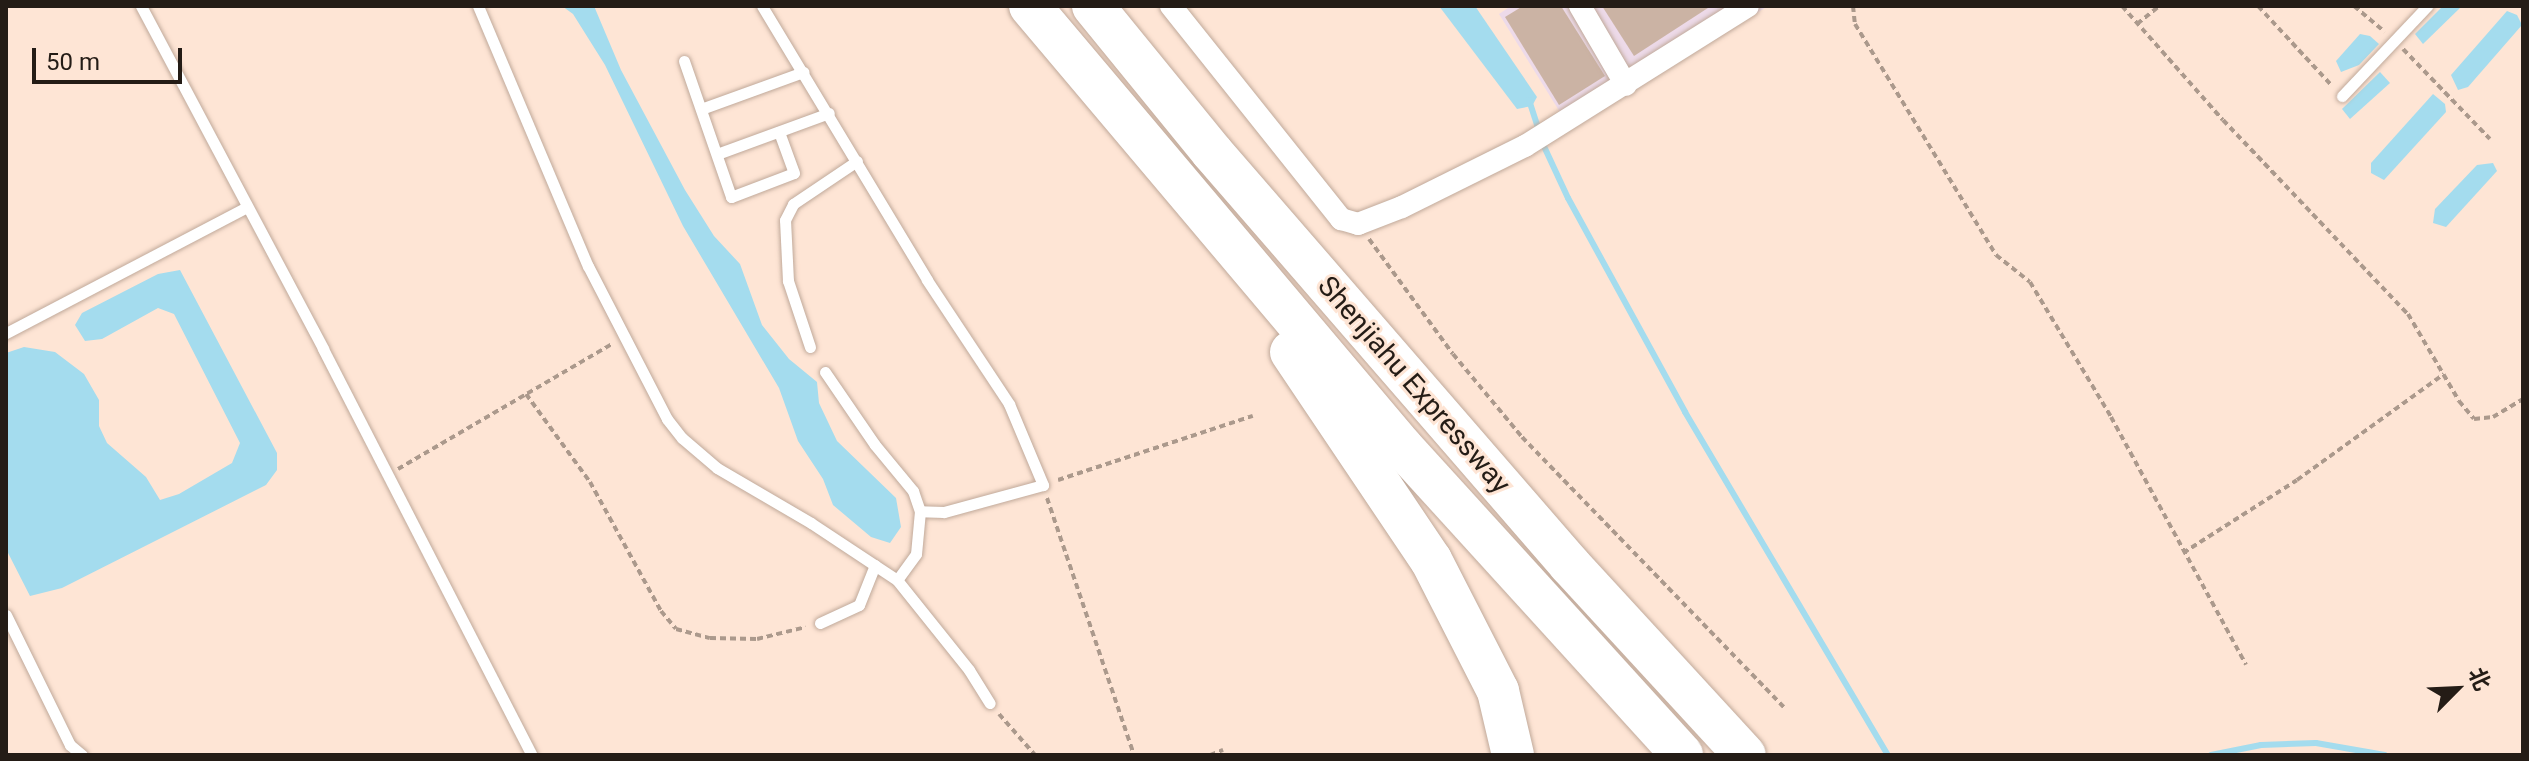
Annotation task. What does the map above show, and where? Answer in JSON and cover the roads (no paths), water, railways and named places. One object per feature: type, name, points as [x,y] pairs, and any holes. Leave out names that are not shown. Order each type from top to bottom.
[{"type":"highway","name":"Shenjiahu Expressway","points":[[1030,6],[1402,447],[1682,755]]},
{"type":"highway","name":"Shenjiahu Expressway","points":[[1093,6],[1212,152],[1570,565],[1745,755]]},
{"type":"highway","points":[[1176,182],[1431,560],[1498,691],[1513,755]]},
{"type":"highway","points":[[1570,565],[1772,755]]},
{"type":"street","points":[[1171,6],[1341,219],[1358,224],[1525,146],[1748,6]]},
{"type":"street","points":[[1580,6],[1626,85]]},
{"type":"lane","points":[[141,6],[532,755]]},
{"type":"lane","points":[[478,6],[559,201],[667,419],[682,438],[717,468],[897,580],[969,670],[990,703]]},
{"type":"lane","points":[[762,6],[927,280],[1009,404],[1043,485],[944,512],[920,511]]},
{"type":"lane","points":[[2342,96],[2427,6]]},
{"type":"lane","points":[[684,61],[731,197],[794,173],[779,132]]},
{"type":"lane","points":[[701,109],[803,72]]},
{"type":"lane","points":[[717,154],[829,113]]},
{"type":"lane","points":[[810,347],[788,281],[785,220],[793,204],[857,161]]},
{"type":"lane","points":[[6,333],[247,207]]},
{"type":"lane","points":[[825,372],[875,445],[913,491],[920,511],[916,554],[897,580]]},
{"type":"lane","points":[[820,623],[859,605],[875,565]]},
{"type":"lane","points":[[6,615],[70,745],[82,755]]},
{"type":"water","points":[[562,6],[594,6],[621,70],[685,190],[714,236],[740,264],[762,325],[789,359],[817,382],[819,403],[837,441],[896,498],[901,527],[890,543],[871,537],[833,505],[823,479],[798,441],[779,388],[683,226],[605,65],[573,14]]},
{"type":"water","points":[[1439,6],[1475,6],[1537,97],[1532,106],[1517,109]]},
{"type":"water","points":[[2443,6],[2462,6],[2423,44],[2415,34]]},
{"type":"water","points":[[2507,11],[2517,15],[2522,25],[2468,87],[2458,90],[2451,75]]},
{"type":"water","points":[[2360,34],[2370,36],[2379,44],[2359,65],[2341,72],[2336,61]]},
{"type":"water","points":[[2380,72],[2390,83],[2350,119],[2342,109]]},
{"type":"water","points":[[2433,94],[2445,104],[2446,112],[2384,180],[2371,173],[2371,163]]},
{"type":"water","points":[[2493,163],[2497,171],[2446,227],[2433,223],[2435,209],[2477,165]]},
{"type":"water","points":[[180,270],[277,453],[277,470],[266,485],[62,588],[30,596],[6,549],[6,353],[24,347],[55,352],[84,374],[99,400],[99,426],[107,443],[146,477],[160,500],[179,494],[232,463],[240,443],[174,314],[158,308],[102,339],[85,341],[75,325],[82,313],[158,274]]},
{"type":"waterway","points":[[1529,100],[1539,131]]},
{"type":"waterway","points":[[1542,142],[1568,198],[1685,412],[1888,755]]},
{"type":"waterway","points":[[2211,755],[2261,745],[2316,743],[2385,755]]}]
